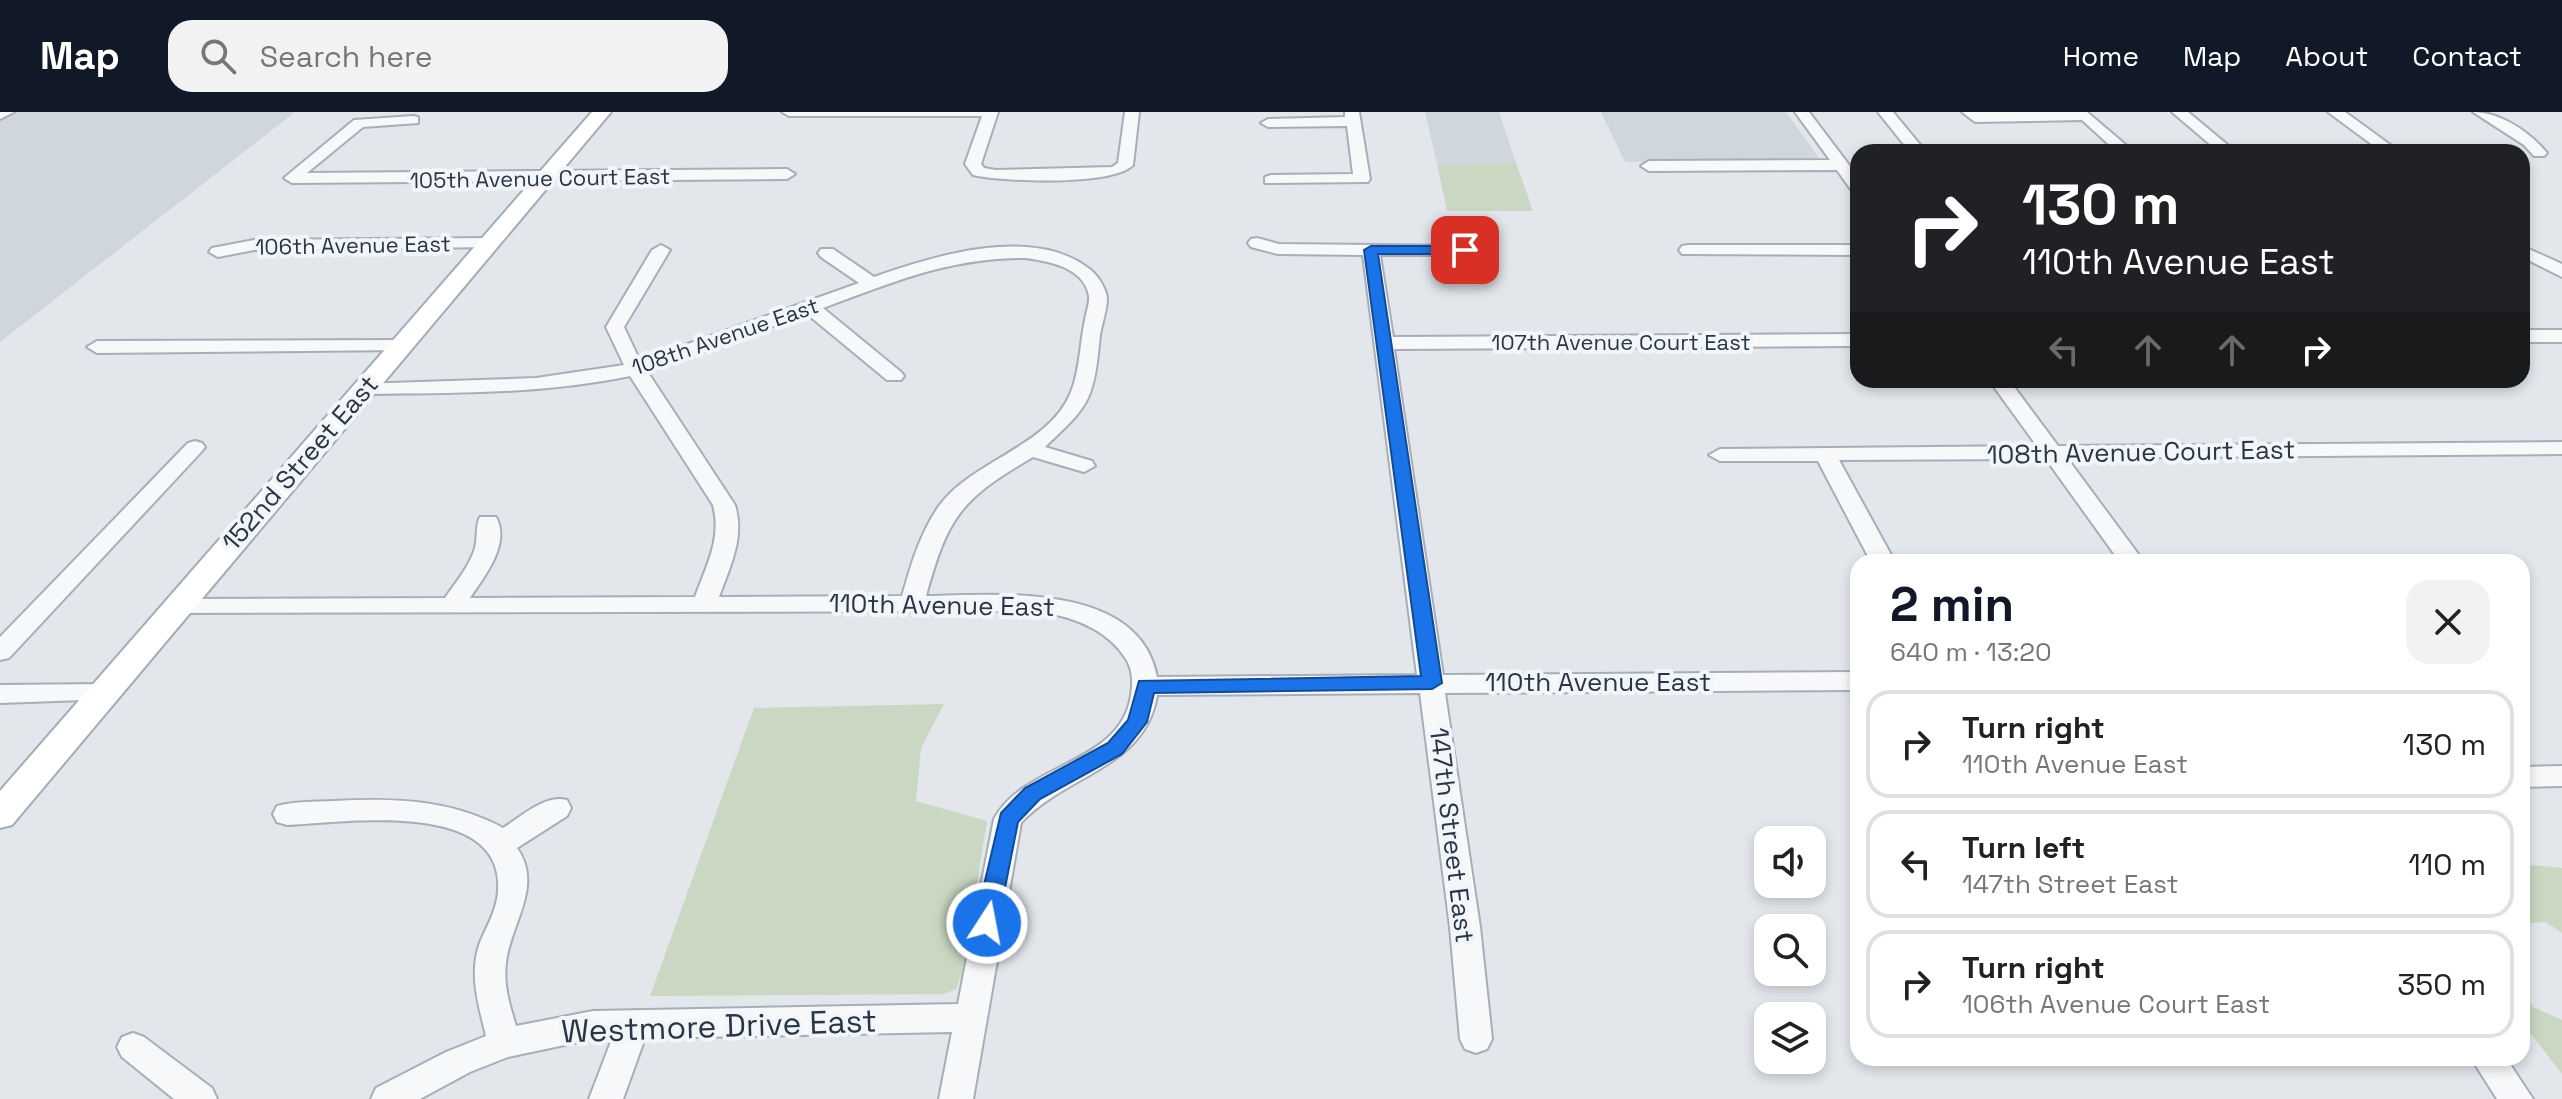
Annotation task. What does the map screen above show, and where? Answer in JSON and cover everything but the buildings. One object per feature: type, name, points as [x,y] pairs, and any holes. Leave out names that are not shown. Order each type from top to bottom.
[{"type":"main road","name":"152nd Street East","points":[[0,815],[602,112]]},
{"type":"street","points":[[0,115],[7,112]]},
{"type":"street","points":[[789,112],[991,112],[973,164],[979,172],[1042,175],[1117,171],[1125,165],[1132,112]]},
{"type":"street","points":[[1802,112],[1850,177]]},
{"type":"street","points":[[1885,112],[1911,144]]},
{"type":"street","points":[[1969,112],[1975,118],[2086,116],[2117,144]]},
{"type":"street","points":[[2179,112],[2218,144]]},
{"type":"street","points":[[2335,112],[2381,144]]},
{"type":"street","points":[[2480,112],[2529,142],[2539,153]]},
{"type":"street","points":[[1268,123],[1353,117],[1362,179],[1271,180]]},
{"type":"street","name":"105th Avenue Court East","points":[[413,120],[359,123],[292,178],[787,174]]},
{"type":"street","points":[[1649,166],[1841,165]]},
{"type":"street","name":"106th Avenue East","points":[[218,252],[254,245],[490,243]]},
{"type":"street","points":[[1257,243],[1278,249],[1465,250]]},
{"type":"street","points":[[661,250],[615,327],[629,362],[638,368],[645,386],[730,518],[731,531],[704,604]]},
{"type":"street","name":"147th Street East","points":[[1371,250],[1465,927],[1476,1039]]},
{"type":"street","points":[[1688,250],[1850,250]]},
{"type":"street","points":[[827,253],[871,283]]},
{"type":"street","name":"108th Avenue East","points":[[366,388],[552,384],[638,368],[931,263],[973,254],[1020,253],[1076,267],[1085,274],[1098,296],[1081,392],[1063,418],[1031,449]]},
{"type":"street","points":[[2530,255],[2562,272]]},
{"type":"street","points":[[809,306],[894,376]]},
{"type":"street","points":[[2530,336],[2562,336]]},
{"type":"street","name":"107th Avenue Court East","points":[[1385,343],[1850,340]]},
{"type":"street","points":[[97,347],[399,346]]},
{"type":"street","points":[[2005,388],[2126,554]]},
{"type":"street","points":[[0,652],[195,447]]},
{"type":"street","name":"108th Avenue Court East","points":[[1720,455],[2562,448]]},
{"type":"street","points":[[912,602],[936,529],[949,508],[986,475],[1031,449],[1084,466]]},
{"type":"street","points":[[1825,454],[1879,554]]},
{"type":"street","points":[[452,606],[487,551],[491,537],[488,522]]},
{"type":"street","name":"110th Avenue East","points":[[178,607],[1036,603],[1075,609],[1104,623],[1126,642],[1144,667],[1146,686],[1850,681]]},
{"type":"street","points":[[956,1099],[1008,819],[1032,794],[1115,749],[1137,722],[1146,686]]},
{"type":"street","points":[[0,694],[104,693]]},
{"type":"street","points":[[2530,777],[2562,776]]},
{"type":"street","points":[[500,844],[557,808]]},
{"type":"street","points":[[287,814],[439,813],[478,825],[500,844],[513,874],[513,893],[492,955],[489,975],[504,1044]]},
{"type":"street","name":"Westmore Drive East","points":[[388,1099],[458,1062],[504,1044],[593,1025],[969,1018]]},
{"type":"street","points":[[606,1099],[634,1023]]},
{"type":"street","points":[[133,1047],[200,1099]]},
{"type":"street","points":[[2493,1066],[2516,1099]]},
{"type":"shaded area","points":[[0,112],[295,112],[0,342]]},
{"type":"shaded area","points":[[1425,112],[1499,112],[1516,163],[1437,164]]},
{"type":"shaded area","points":[[1601,112],[1786,112],[1821,161],[1625,162]]},
{"type":"green space","points":[[1516,163],[1533,211],[1447,211],[1437,164]]},
{"type":"green space","points":[[944,704],[921,748],[916,801],[987,821],[963,971],[956,989],[944,994],[650,996],[754,708]]},
{"type":"green space","points":[[2530,866],[2562,868],[2562,933],[2546,922],[2530,923]]},
{"type":"green space","points":[[2530,1003],[2533,1007],[2562,1020],[2562,1074],[2530,1032]]},
{"type":"route","points":[[987,923],[1008,819],[1032,794],[1115,749],[1137,722],[1146,686],[1432,683],[1371,250],[1465,250]]}]
